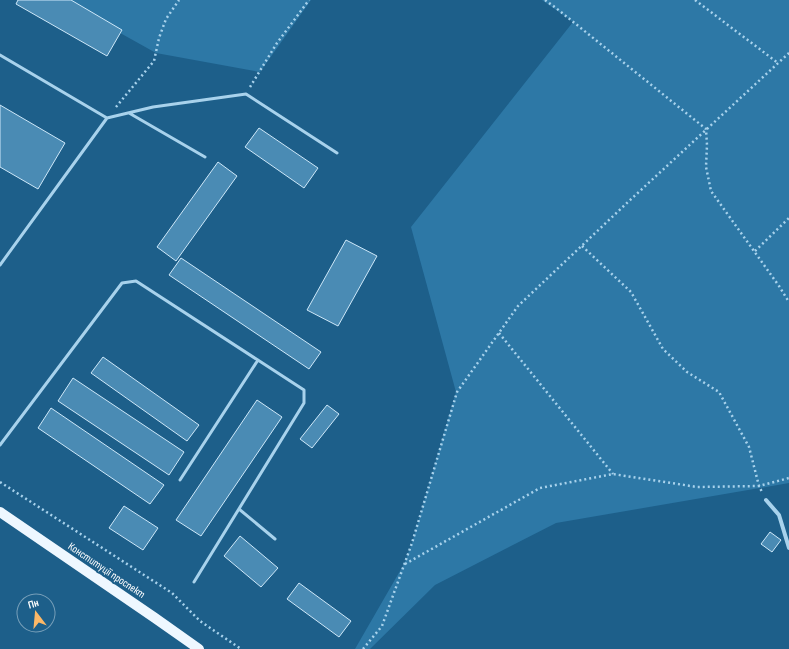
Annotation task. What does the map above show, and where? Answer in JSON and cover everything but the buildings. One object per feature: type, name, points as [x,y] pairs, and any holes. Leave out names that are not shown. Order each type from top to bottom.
[{"type":"main road","name":"Конституції проспект","points":[[0,512],[199,649]]},
{"type":"street","points":[[766,500],[779,515],[789,548]]},
{"type":"lane","points":[[0,55],[107,118]]},
{"type":"lane","points":[[0,265],[107,118],[153,107],[246,94],[337,153]]},
{"type":"lane","points":[[129,113],[205,157]]},
{"type":"lane","points":[[0,445],[122,283],[136,281],[304,390],[304,403],[194,582]]},
{"type":"lane","points":[[180,480],[258,360]]},
{"type":"lane","points":[[238,509],[275,539]]},
{"type":"path","points":[[107,118],[154,61],[159,38],[166,19],[179,0]]},
{"type":"path","points":[[246,94],[277,43],[309,0]]},
{"type":"path","points":[[545,0],[706,129],[706,167],[711,191],[755,251],[789,302]]},
{"type":"path","points":[[695,0],[778,63]]},
{"type":"path","points":[[363,649],[382,626],[412,543],[456,392],[498,333],[518,306],[789,53]]},
{"type":"path","points":[[755,251],[789,218]]},
{"type":"path","points":[[582,246],[630,292],[663,350],[688,372],[719,392],[749,447],[759,486],[766,500]]},
{"type":"path","points":[[498,333],[613,474]]},
{"type":"path","points":[[404,564],[540,488],[613,474],[697,487],[759,486],[789,478]]},
{"type":"path","points":[[0,482],[172,593],[200,621],[241,649]]},
{"type":"shaded area","points":[[61,0],[311,0],[260,72],[156,53]]},
{"type":"shaded area","points":[[542,0],[789,0],[789,483],[556,523],[435,585],[370,649],[355,649],[404,564],[412,543],[456,392],[411,227],[573,22]]}]
